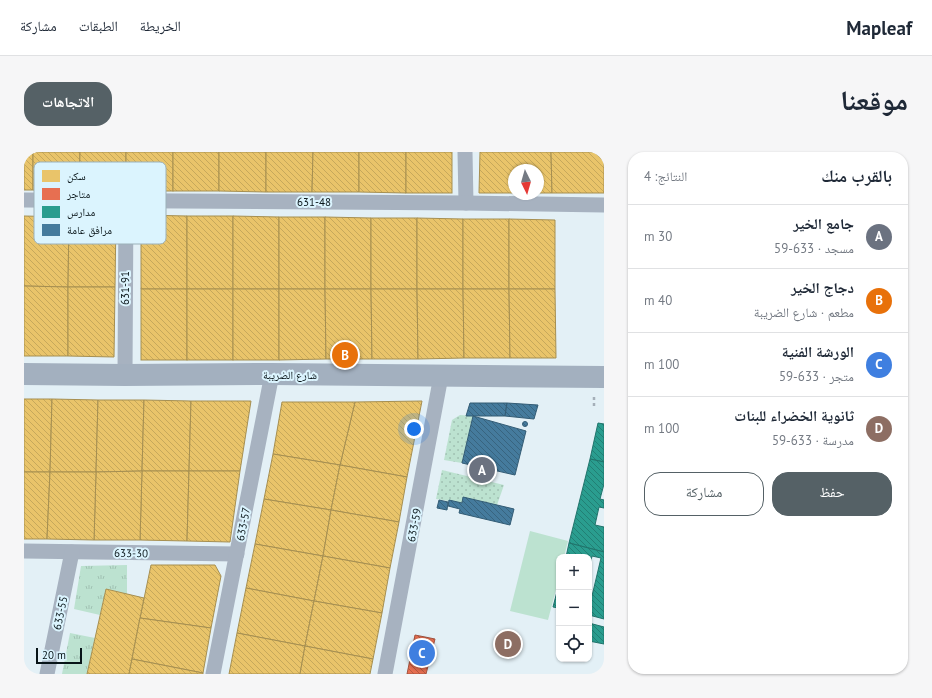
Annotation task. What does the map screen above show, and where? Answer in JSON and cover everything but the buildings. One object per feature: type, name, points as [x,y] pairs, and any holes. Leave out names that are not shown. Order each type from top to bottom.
[{"type":"street","points":[[465,152],[466,203]]},
{"type":"street","name":"631-48","points":[[166,200],[604,205]]},
{"type":"street","name":"631-91","points":[[125,375],[126,244]]},
{"type":"street","name":"شارع الضريبة","points":[[24,374],[441,376],[599,387]]},
{"type":"street","name":"633-57","points":[[213,674],[272,374]]},
{"type":"street","name":"633-59","points":[[385,674],[441,376]]},
{"type":"street","name":"633-30","points":[[24,551],[237,554]]},
{"type":"street","name":"633-55","points":[[47,674],[72,552]]},
{"type":"path","points":[[594,406],[599,387]]},
{"type":"green space","points":[[460,415],[473,416],[462,463],[444,460],[452,420]]},
{"type":"green space","points":[[442,470],[504,485],[497,505],[463,498],[462,503],[436,499]]},
{"type":"green space","points":[[530,531],[568,541],[565,554],[556,554],[556,589],[548,620],[510,611]]},
{"type":"green space","points":[[127,565],[127,594],[106,589],[100,615],[74,609],[81,566]]},
{"type":"green space","points":[[70,633],[95,638],[87,674],[62,674]]},
{"type":"place","name":"دجاج الخير","points":[[345,355]]},
{"type":"place","name":"جامع الخير","points":[[482,470]]},
{"type":"place","name":"ثانوية الخضراء للبنات","points":[[508,644]]},
{"type":"place","name":"الورشة الفنية","points":[[422,653]]}]
